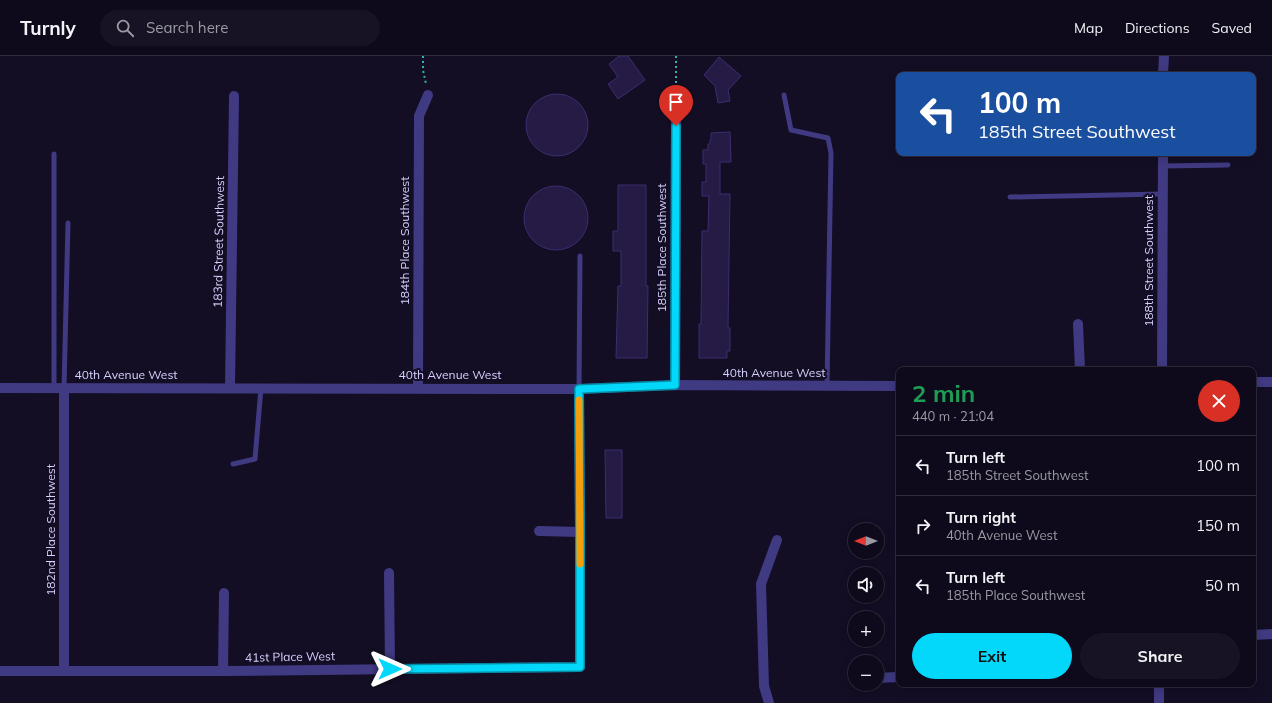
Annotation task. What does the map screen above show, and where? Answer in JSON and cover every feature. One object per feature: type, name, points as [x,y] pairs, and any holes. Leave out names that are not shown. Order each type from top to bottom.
[{"type":"street","points":[[1164,56],[1164,72]]},
{"type":"street","name":"183rd Street Southwest","points":[[230,388],[234,96]]},
{"type":"street","name":"184th Place Southwest","points":[[418,388],[419,116],[428,96]]},
{"type":"street","name":"185th Place Southwest","points":[[675,385],[676,111]]},
{"type":"street","name":"188th Street Southwest","points":[[1162,367],[1163,156]]},
{"type":"street","points":[[1078,324],[1080,367]]},
{"type":"street","points":[[1256,382],[1272,382]]},
{"type":"street","name":"40th Avenue West","points":[[0,388],[579,389],[675,385],[896,386]]},
{"type":"street","name":"182nd Place Southwest","points":[[59,388],[64,671]]},
{"type":"street","points":[[540,531],[580,532],[579,389]]},
{"type":"street","name":"41st Place West","points":[[0,671],[223,671],[580,667],[580,532]]},
{"type":"street","points":[[770,703],[764,686],[761,584],[777,540]]},
{"type":"street","points":[[389,573],[390,669]]},
{"type":"street","points":[[223,671],[224,593]]},
{"type":"street","points":[[1256,634],[1272,634]]},
{"type":"street","points":[[884,678],[896,678]]},
{"type":"street","points":[[1159,687],[1159,703]]},
{"type":"lane","points":[[784,95],[791,130],[828,138],[831,154],[827,386]]},
{"type":"lane","points":[[54,154],[59,388]]},
{"type":"lane","points":[[1163,166],[1228,165]]},
{"type":"lane","points":[[1010,197],[1163,194]]},
{"type":"lane","points":[[59,388],[68,223]]},
{"type":"lane","points":[[579,389],[580,256]]},
{"type":"lane","points":[[234,464],[256,459],[261,388]]},
{"type":"path","points":[[423,56],[423,70],[428,96]]},
{"type":"path","points":[[676,56],[676,111]]},
{"type":"building","points":[[619,56],[628,56],[645,80],[618,99],[608,84],[618,77],[609,64]]},
{"type":"building","points":[[719,57],[741,76],[728,90],[730,101],[718,103],[715,86],[704,75]]},
{"type":"building","points":[[551,94],[563,94],[579,103],[586,113],[588,125],[586,137],[579,147],[563,156],[551,156],[540,151],[531,142],[526,131],[526,119],[531,108],[540,99]]},
{"type":"building","points":[[730,132],[731,162],[720,162],[720,194],[730,194],[728,328],[730,328],[730,351],[727,351],[727,358],[699,358],[702,231],[708,231],[709,196],[702,196],[702,182],[706,182],[706,164],[703,164],[703,150],[708,150],[711,133]]},
{"type":"building","points":[[618,185],[646,185],[646,286],[648,286],[647,358],[616,358],[618,286],[621,286],[621,251],[613,251],[613,231],[618,231]]},
{"type":"building","points":[[556,186],[568,188],[579,195],[586,206],[588,218],[586,230],[579,241],[568,248],[556,250],[544,248],[533,241],[526,230],[524,218],[526,206],[533,195],[544,188]]},
{"type":"building","points":[[605,450],[622,450],[622,518],[606,518]]},
{"type":"slow traffic","points":[[579,400],[580,564]]},
{"type":"route","points":[[390,669],[580,667],[579,389],[675,385],[676,126]]}]
